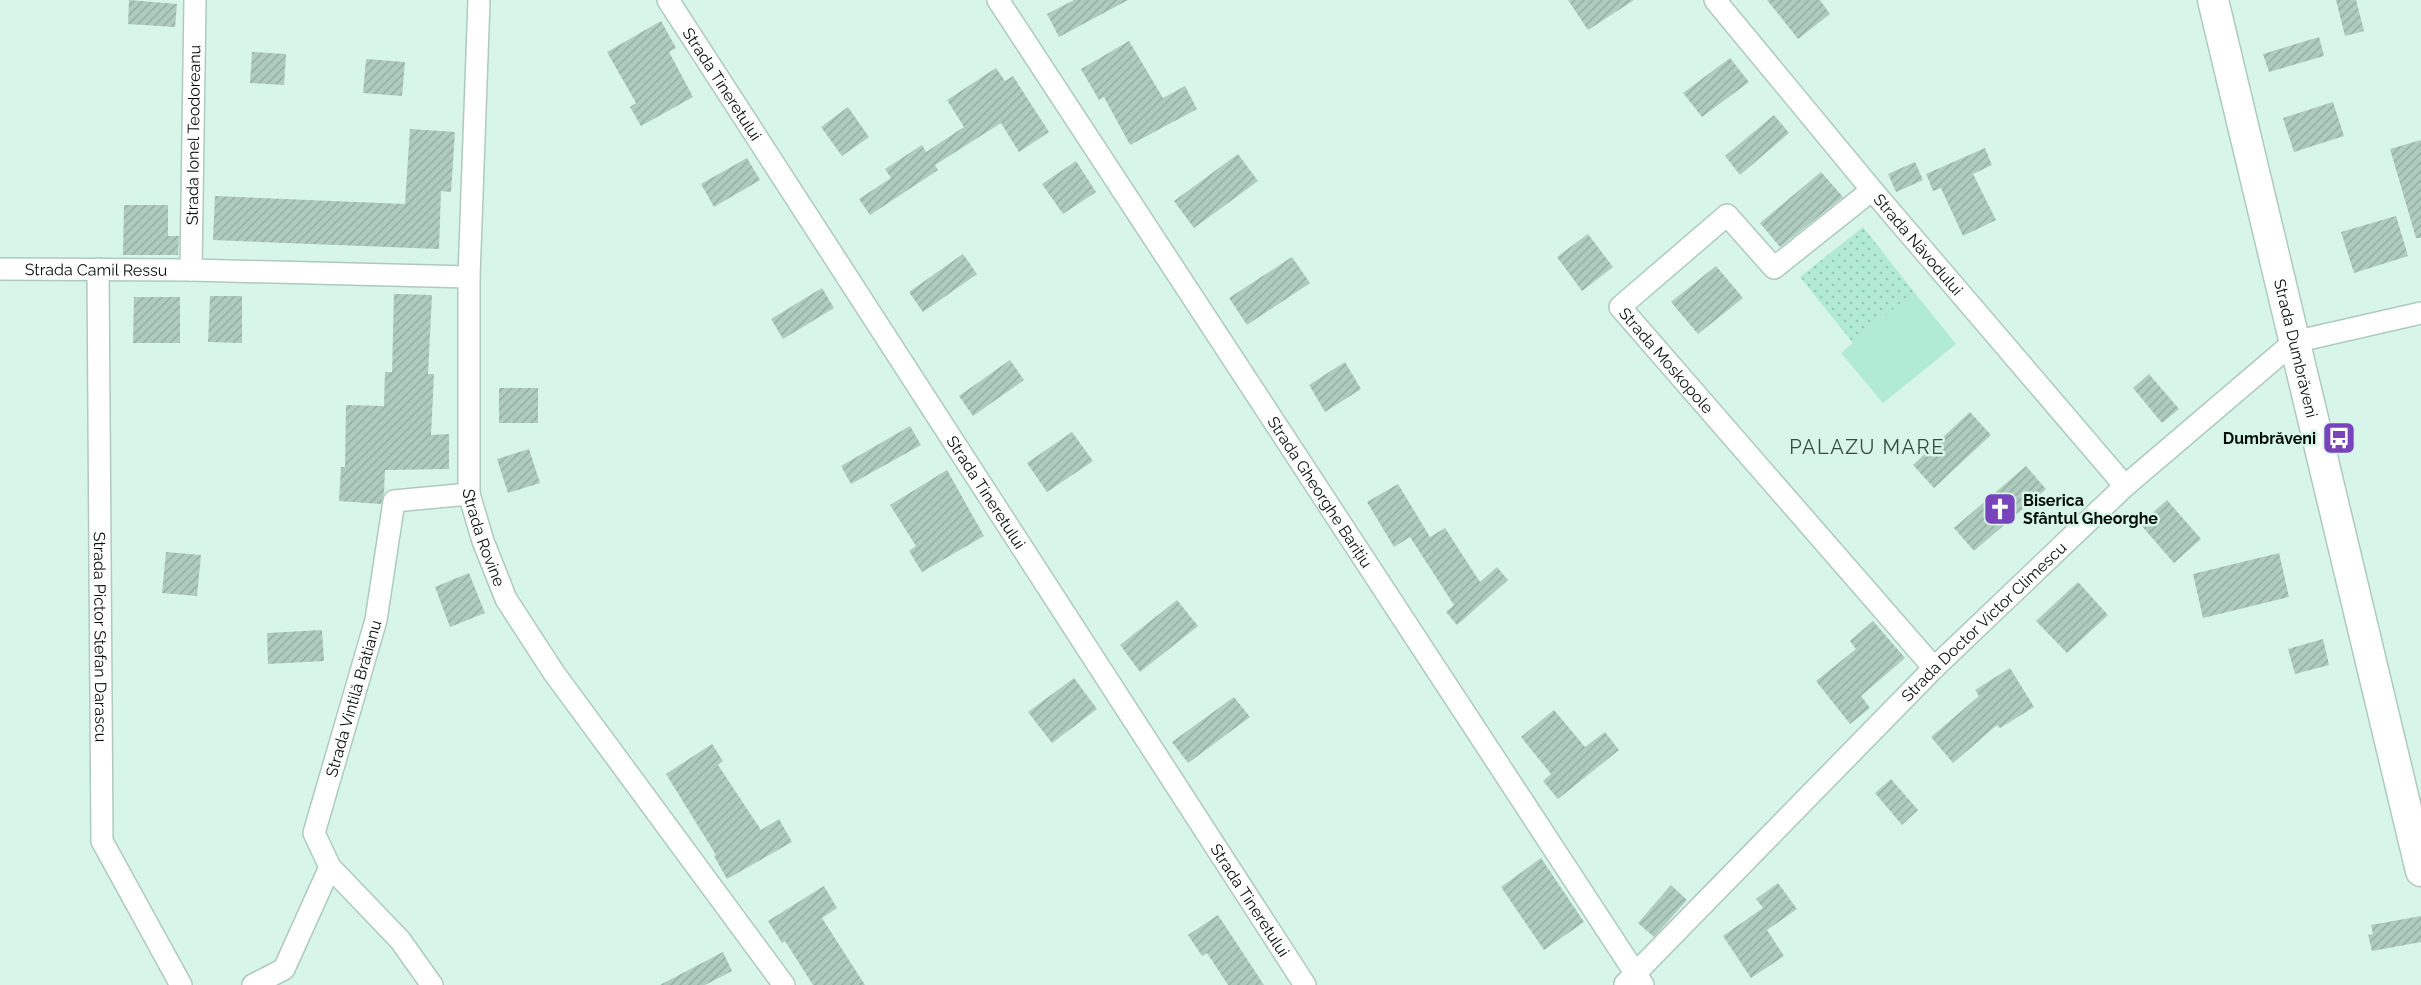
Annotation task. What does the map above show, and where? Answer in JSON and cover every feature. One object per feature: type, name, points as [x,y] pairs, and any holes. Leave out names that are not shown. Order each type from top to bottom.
[{"type":"street","name":"Strada Ionel Teodoreanu","points":[[191,270],[195,0]]},
{"type":"street","name":"Strada Rovine","points":[[479,0],[469,277],[469,494],[483,541],[506,599],[548,664],[784,985]]},
{"type":"street","name":"Strada Tineretului","points":[[668,0],[1305,985]]},
{"type":"street","name":"Strada Gheorghe Barițiu","points":[[998,0],[1634,982]]},
{"type":"street","name":"Strada Năvodului","points":[[1715,0],[1872,190],[2125,486]]},
{"type":"street","name":"Strada Dumbrăveni","points":[[2213,0],[2421,871]]},
{"type":"street","name":"Strada Moskopole","points":[[1872,190],[1774,268],[1727,215],[1620,307],[1934,668]]},
{"type":"street","name":"Strada Camil Ressu","points":[[0,269],[191,270],[469,277]]},
{"type":"street","name":"Strada Pictor Stefan Darascu","points":[[98,269],[102,841],[181,985]]},
{"type":"street","name":"Strada Doctor Victor Climescu","points":[[1634,982],[1934,668],[2125,486],[2294,342],[2421,314]]},
{"type":"street","name":"Strada Vintilă Brătianu","points":[[432,985],[400,940],[330,867],[315,833],[376,620],[394,501],[469,494]]},
{"type":"street","points":[[253,985],[284,969],[330,867]]},
{"type":"green space","points":[[1863,227],[1914,292],[1853,343],[1800,277]]},
{"type":"green space","points":[[1914,292],[1956,344],[1883,403],[1841,353]]},
{"type":"building","points":[[129,0],[177,4],[175,27],[128,24]]},
{"type":"building","points":[[1074,0],[1128,0],[1059,37],[1047,14]]},
{"type":"building","points":[[1568,0],[1634,0],[1588,30]]},
{"type":"building","points":[[1767,0],[1820,0],[1830,14],[1798,39]]},
{"type":"building","points":[[2336,0],[2356,0],[2364,31],[2345,36]]},
{"type":"building","points":[[661,21],[676,48],[669,52],[693,97],[641,126],[630,107],[636,103],[607,52]]},
{"type":"building","points":[[2319,37],[2324,56],[2269,72],[2263,54]]},
{"type":"building","points":[[1129,41],[1163,98],[1185,86],[1197,109],[1130,145],[1104,97],[1099,100],[1081,69]]},
{"type":"building","points":[[252,52],[286,54],[284,85],[250,83]]},
{"type":"building","points":[[1730,58],[1749,82],[1702,117],[1683,93]]},
{"type":"building","points":[[366,59],[405,62],[402,96],[363,93]]},
{"type":"building","points":[[996,68],[1005,81],[1013,76],[1049,132],[1019,152],[1001,123],[935,165],[938,170],[870,215],[859,199],[891,178],[885,169],[922,145],[926,152],[964,127],[947,100]]},
{"type":"building","points":[[2333,102],[2344,136],[2294,152],[2283,118]]},
{"type":"building","points":[[848,107],[869,137],[842,156],[821,127]]},
{"type":"building","points":[[1774,115],[1789,133],[1740,175],[1725,156]]},
{"type":"building","points":[[410,129],[455,132],[451,192],[441,191],[439,249],[213,240],[215,196],[405,204]]},
{"type":"building","points":[[2421,140],[2421,238],[2416,238],[2390,149]]},
{"type":"building","points":[[1985,148],[1992,165],[1973,174],[1996,220],[1963,236],[1941,188],[1933,191],[1926,174]]},
{"type":"building","points":[[1238,154],[1258,181],[1194,228],[1174,201]]},
{"type":"building","points":[[747,158],[760,180],[714,207],[701,184]]},
{"type":"building","points":[[1076,161],[1096,192],[1063,214],[1042,184]]},
{"type":"building","points":[[1915,162],[1923,180],[1896,192],[1888,174]]},
{"type":"building","points":[[1821,172],[1843,197],[1780,247],[1760,223]]},
{"type":"building","points":[[124,205],[168,205],[168,236],[179,236],[178,255],[123,255]]},
{"type":"building","points":[[2396,216],[2408,256],[2354,273],[2341,232]]},
{"type":"building","points":[[1588,234],[1613,267],[1582,291],[1557,257]]},
{"type":"building","points":[[963,254],[977,274],[923,312],[909,292]]},
{"type":"building","points":[[1292,257],[1310,283],[1247,325],[1229,298]]},
{"type":"building","points":[[1716,266],[1743,298],[1698,334],[1671,302]]},
{"type":"building","points":[[822,288],[834,308],[783,339],[771,319]]},
{"type":"building","points":[[394,294],[432,295],[428,374],[434,374],[431,435],[449,434],[449,469],[385,470],[381,504],[339,501],[341,467],[345,467],[346,405],[384,406],[385,372],[392,372]]},
{"type":"building","points":[[210,296],[242,296],[242,343],[208,342]]},
{"type":"building","points":[[134,297],[180,297],[180,343],[133,343]]},
{"type":"building","points":[[1010,360],[1024,380],[973,416],[959,396]]},
{"type":"building","points":[[1345,362],[1361,389],[1325,412],[1309,385]]},
{"type":"building","points":[[2149,374],[2179,409],[2162,423],[2133,388]]},
{"type":"building","points":[[499,388],[538,388],[538,423],[499,423]]},
{"type":"building","points":[[1970,412],[1991,435],[1934,488],[1913,465]]},
{"type":"building","points":[[910,426],[921,445],[851,484],[841,466]]},
{"type":"building","points":[[1072,432],[1093,461],[1047,492],[1027,463]]},
{"type":"building","points":[[529,449],[540,483],[508,493],[497,459]]},
{"type":"building","name":"Biserica Sfântul Gheorghe","points":[[2026,466],[2046,489],[1974,551],[1954,528]]},
{"type":"building","points":[[947,470],[984,536],[922,572],[909,551],[916,546],[890,505]]},
{"type":"building","points":[[1398,484],[1430,537],[1445,528],[1480,582],[1497,567],[1508,580],[1457,625],[1446,612],[1454,605],[1410,537],[1394,547],[1367,502]]},
{"type":"building","points":[[2167,500],[2201,539],[2174,563],[2140,524]]},
{"type":"building","points":[[166,552],[201,555],[197,596],[162,593]]},
{"type":"building","points":[[2279,553],[2289,597],[2203,618],[2193,574]]},
{"type":"building","points":[[469,573],[485,613],[450,627],[435,587]]},
{"type":"building","points":[[2078,582],[2108,615],[2067,653],[2036,621]]},
{"type":"building","points":[[1177,600],[1198,626],[1140,672],[1120,645]]},
{"type":"building","points":[[1873,621],[1905,658],[1861,696],[1870,708],[1850,724],[1816,681],[1856,649],[1850,641]]},
{"type":"building","points":[[322,630],[324,661],[268,664],[267,633]]},
{"type":"building","points":[[2323,639],[2329,665],[2295,674],[2288,649]]},
{"type":"building","points":[[2010,668],[2034,707],[2000,728],[1997,725],[1953,763],[1931,737],[1979,696],[1975,690]]},
{"type":"building","points":[[1074,678],[1097,709],[1052,743],[1028,712]]},
{"type":"building","points":[[1234,697],[1250,717],[1188,763],[1172,742]]},
{"type":"building","points":[[1554,710],[1585,747],[1605,732],[1619,750],[1558,799],[1543,781],[1551,774],[1521,737]]},
{"type":"building","points":[[712,744],[723,761],[718,765],[761,830],[779,819],[792,842],[727,879],[714,856],[716,855],[666,774]]},
{"type":"building","points":[[1891,779],[1918,810],[1902,825],[1875,793]]},
{"type":"building","points":[[1541,858],[1584,922],[1544,950],[1501,887]]},
{"type":"building","points":[[1778,883],[1797,909],[1767,930],[1784,956],[1751,978],[1723,936],[1763,908],[1756,899]]},
{"type":"building","points":[[1671,885],[1687,900],[1654,937],[1638,923]]},
{"type":"building","points":[[824,886],[837,908],[822,918],[865,985],[813,985],[785,941],[782,943],[768,921]]},
{"type":"building","points":[[1218,915],[1264,985],[1228,985],[1207,953],[1202,956],[1188,935]]},
{"type":"building","points":[[2421,916],[2421,942],[2372,951],[2368,935],[2373,934],[2371,925]]},
{"type":"building","points":[[723,952],[732,971],[705,985],[660,985]]},
{"type":"place","name":"Dumbrăveni","points":[[2339,438]]},
{"type":"place","name":"Biserica Sfântul Gheorghe","points":[[2000,509]]},
{"type":"district","name":"PALAZU MARE","points":[[1867,447]]}]
